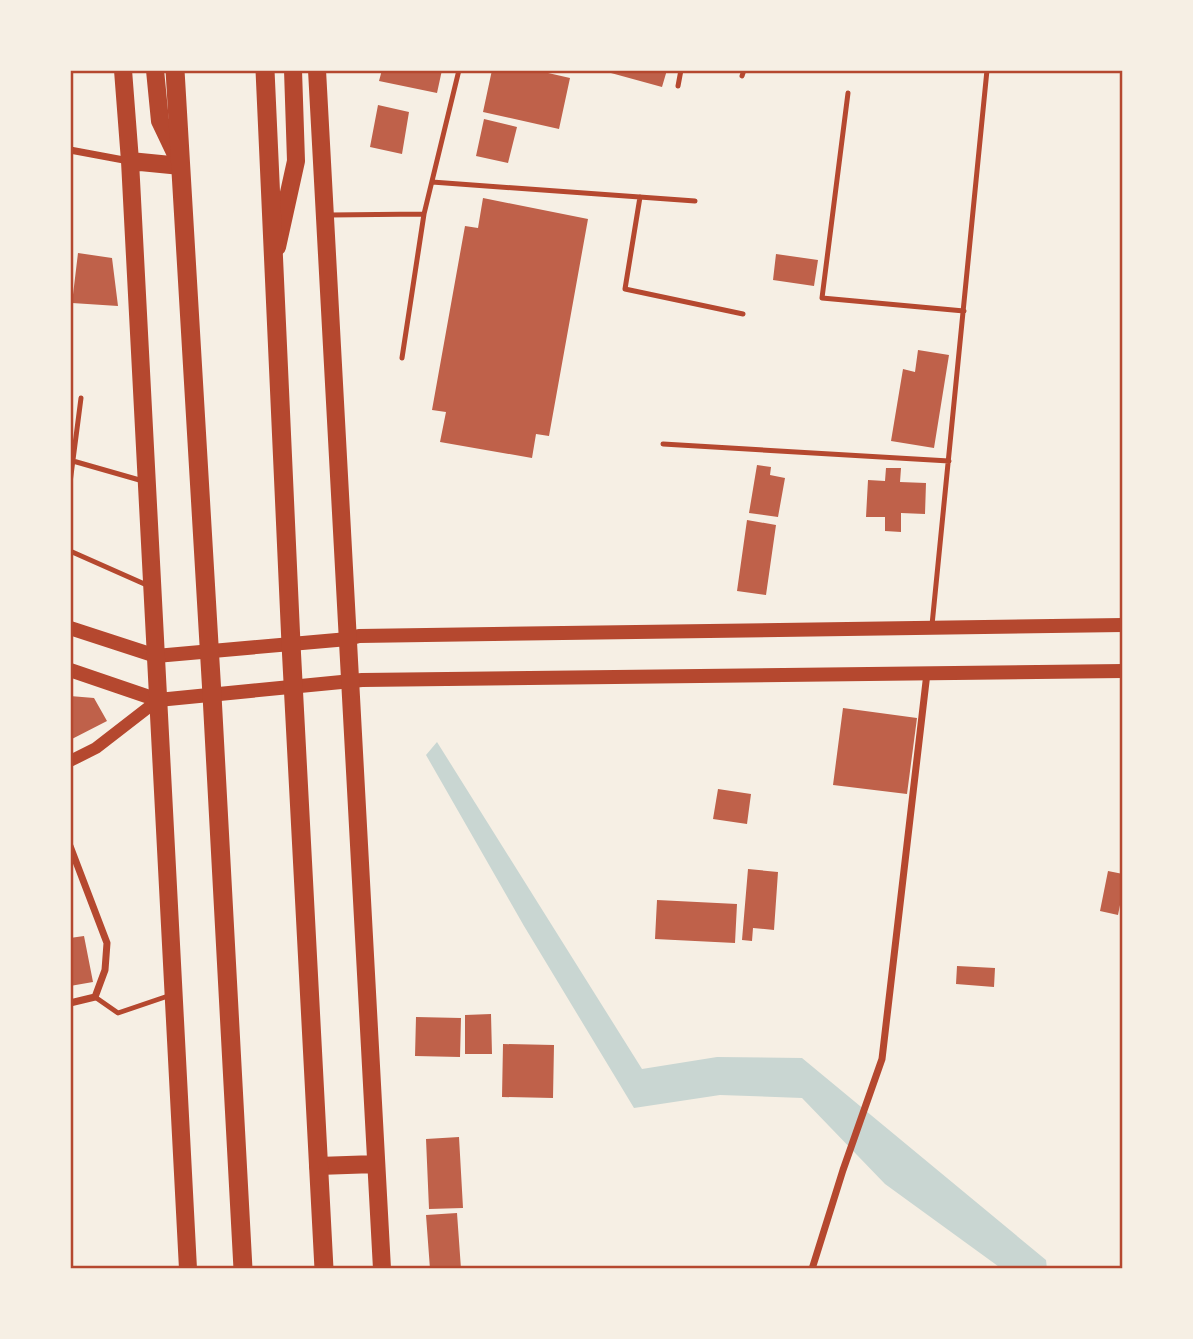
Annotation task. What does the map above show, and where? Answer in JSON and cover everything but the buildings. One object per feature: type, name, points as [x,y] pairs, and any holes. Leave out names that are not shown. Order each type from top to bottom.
[{"type":"highway","points":[[175,70],[243,1269]]},
{"type":"highway","points":[[265,70],[293,688],[324,1269]]},
{"type":"main road","points":[[122,70],[130,161],[188,1269]]},
{"type":"main road","points":[[155,70],[160,121],[181,166]]},
{"type":"main road","points":[[274,261],[296,160],[293,70]]},
{"type":"main road","points":[[317,70],[382,1269]]},
{"type":"main road","points":[[130,161],[181,166]]},
{"type":"main road","points":[[70,628],[156,656],[359,636],[1123,625]]},
{"type":"main road","points":[[70,670],[158,700],[362,680],[1123,671]]},
{"type":"main road","points":[[318,1167],[376,1164]]},
{"type":"street","points":[[70,150],[130,161]]},
{"type":"street","points":[[812,1269],[882,1059],[927,672]]},
{"type":"street","points":[[70,761],[96,748],[158,700]]},
{"type":"street","points":[[70,846],[107,943],[105,970],[95,997],[70,1003]]},
{"type":"lane","points":[[402,358],[424,214],[459,70]]},
{"type":"lane","points":[[678,86],[681,70]]},
{"type":"lane","points":[[932,628],[987,70]]},
{"type":"lane","points":[[848,93],[822,298],[964,311]]},
{"type":"lane","points":[[432,182],[695,201]]},
{"type":"lane","points":[[639,197],[625,289],[743,314]]},
{"type":"lane","points":[[324,215],[424,214]]},
{"type":"lane","points":[[70,482],[81,398]]},
{"type":"lane","points":[[663,444],[949,461]]},
{"type":"lane","points":[[73,461],[146,481]]},
{"type":"lane","points":[[70,551],[152,587]]},
{"type":"lane","points":[[95,997],[118,1013],[174,994]]},
{"type":"shaded area","points":[[437,742],[642,1069],[717,1057],[802,1058],[1046,1260],[1047,1269],[1002,1269],[885,1184],[802,1098],[720,1095],[634,1108],[524,926],[426,755]]}]
